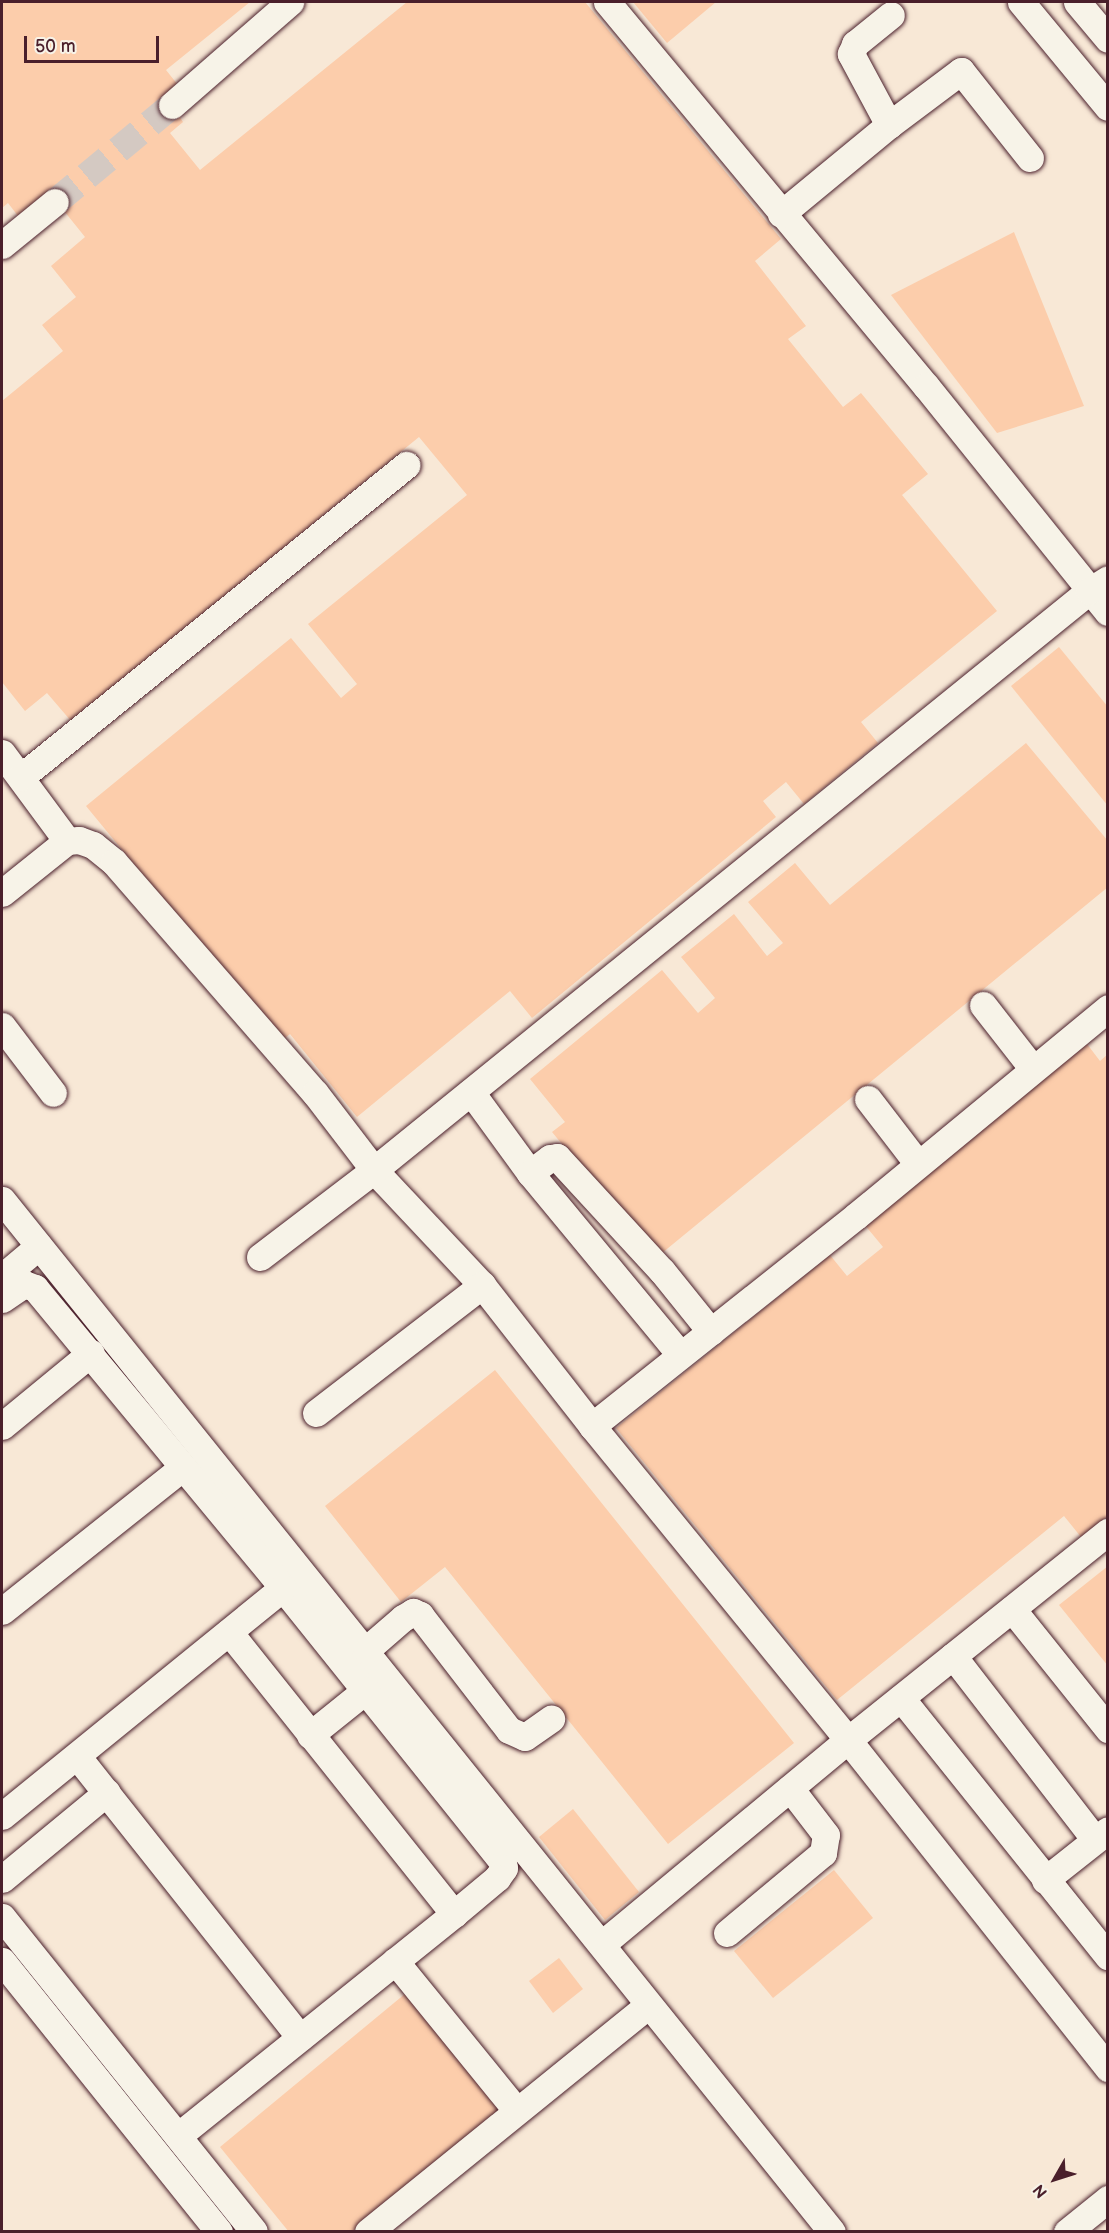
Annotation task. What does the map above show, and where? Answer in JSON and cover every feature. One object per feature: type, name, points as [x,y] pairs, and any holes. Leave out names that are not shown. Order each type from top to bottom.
[{"type":"street","points":[[172,105],[290,2]]},
{"type":"street","points":[[607,2],[781,214],[1098,585],[1107,612]]},
{"type":"street","points":[[1021,2],[1107,107]]},
{"type":"street","points":[[1077,2],[1107,39]]},
{"type":"street","points":[[889,125],[851,54],[855,44],[891,15]]},
{"type":"street","points":[[781,214],[889,125],[962,71],[1030,158]]},
{"type":"street","points":[[2,245],[55,202]]},
{"type":"street","points":[[21,777],[406,465]]},
{"type":"street","points":[[260,1257],[374,1170],[1098,585]]},
{"type":"street","points":[[2,753],[67,841]]},
{"type":"street","points":[[2,893],[67,841],[79,840],[93,845],[114,862],[315,1093],[374,1170],[482,1285],[592,1426],[848,1740],[1107,2068]]},
{"type":"street","points":[[983,1005],[1033,1070]]},
{"type":"street","points":[[592,1426],[918,1164],[1107,1008]]},
{"type":"street","points":[[2,1026],[53,1093]]},
{"type":"street","points":[[471,1092],[530,1173],[680,1354]]},
{"type":"street","points":[[868,1099],[918,1164]]},
{"type":"street","points":[[530,1173],[550,1158],[557,1157],[662,1271],[711,1332]]},
{"type":"street","points":[[2,1200],[832,2232]]},
{"type":"street","points":[[2,1277],[39,1246]]},
{"type":"street","points":[[2,1299],[19,1286],[30,1284],[91,1353],[283,1588],[503,1863],[504,1868],[496,1878],[454,1914],[178,2136]]},
{"type":"street","points":[[316,1413],[482,1285]]},
{"type":"street","points":[[2,1426],[91,1353]]},
{"type":"street","points":[[2,1611],[183,1467]]},
{"type":"street","points":[[602,1944],[848,1740],[1107,1532]]},
{"type":"street","points":[[2,1816],[283,1588]]},
{"type":"street","points":[[1012,1609],[1107,1730]]},
{"type":"street","points":[[366,1650],[413,1612],[420,1615],[509,1730],[525,1737],[550,1719]]},
{"type":"street","points":[[229,1632],[454,1914]]},
{"type":"street","points":[[953,1656],[1101,1835],[1045,1880]]},
{"type":"street","points":[[310,1735],[366,1690]]},
{"type":"street","points":[[901,1698],[1107,1956]]},
{"type":"street","points":[[77,1756],[300,2037]]},
{"type":"street","points":[[728,1933],[823,1853],[826,1835],[790,1788]]},
{"type":"street","points":[[2,1879],[107,1792]]},
{"type":"street","points":[[2,1917],[178,2136],[244,2228]]},
{"type":"street","points":[[2,1960],[219,2232]]},
{"type":"street","points":[[395,1961],[517,2111]]},
{"type":"street","points":[[368,2232],[648,2005]]},
{"type":"street","points":[[1067,2232],[1107,2199]]},
{"type":"shaded area","points":[[2,2],[1107,2],[1107,2231],[2,2232]]},
{"type":"building","points":[[2,2],[250,2],[166,70],[178,85],[172,105],[183,122],[170,133],[200,170],[407,2],[585,2],[781,239],[755,261],[806,326],[788,339],[843,407],[861,393],[928,474],[902,495],[997,611],[861,722],[878,743],[804,804],[786,782],[763,801],[776,817],[532,1018],[510,991],[357,1117],[290,1034],[280,1042],[86,806],[291,638],[341,698],[357,684],[308,624],[467,495],[419,437],[71,721],[47,693],[25,711],[2,682],[2,401],[63,351],[42,325],[76,297],[51,266],[85,237],[48,191],[18,216],[8,203],[2,208]]},
{"type":"building","points":[[633,2],[716,2],[667,43]]},
{"type":"building","points":[[1014,232],[1084,406],[997,433],[891,295]]},
{"type":"building","points":[[1059,647],[1108,707],[1108,806],[1011,686]]},
{"type":"building","points":[[1026,743],[1108,841],[1108,887],[656,1258],[552,1132],[565,1122],[530,1079],[662,970],[698,1013],[715,998],[681,957],[734,914],[767,956],[783,943],[748,902],[795,863],[830,905]]},
{"type":"building","points":[[1087,1044],[1100,1061],[1108,1054],[1108,1516],[1081,1537],[1064,1516],[837,1700],[616,1428],[830,1255],[847,1276],[883,1247],[864,1224]]},
{"type":"building","points":[[495,1370],[794,1743],[668,1844],[445,1567],[401,1602],[325,1506]]},
{"type":"building","points":[[1108,1566],[1108,1666],[1059,1605]]},
{"type":"building","points":[[573,1809],[639,1892],[605,1920],[539,1837]]},
{"type":"building","points":[[834,1870],[873,1918],[773,1998],[734,1951]]},
{"type":"building","points":[[559,1958],[583,1989],[553,2013],[529,1981]]},
{"type":"building","points":[[406,1993],[501,2108],[351,2232],[289,2232],[220,2147]]},
{"type":"tunnel","points":[[55,202],[172,105]]}]
